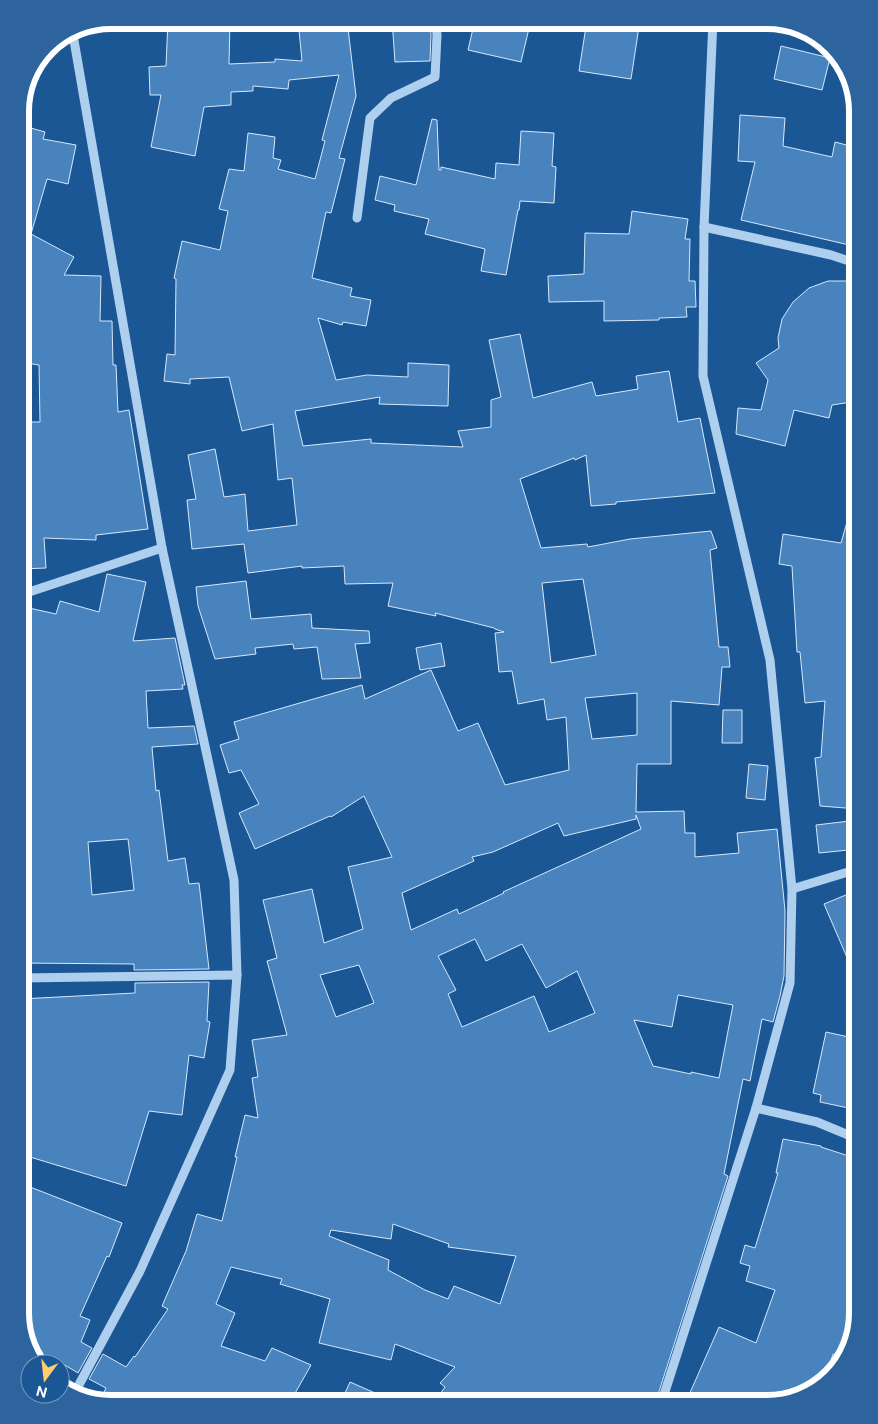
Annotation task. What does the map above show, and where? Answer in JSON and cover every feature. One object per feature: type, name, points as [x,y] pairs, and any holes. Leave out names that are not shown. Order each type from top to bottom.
[{"type":"street","points":[[357,218],[370,118],[391,98],[435,77],[437,29]]},
{"type":"street","points":[[664,1395],[756,1108],[790,983],[792,889],[770,660],[703,376],[704,227],[713,29]]},
{"type":"street","points":[[74,38],[162,548],[234,880],[237,975],[230,1070],[140,1272],[77,1388]]},
{"type":"street","points":[[704,227],[831,255],[849,261]]},
{"type":"street","points":[[29,592],[162,548]]},
{"type":"street","points":[[792,889],[849,872]]},
{"type":"street","points":[[29,978],[237,975]]},
{"type":"street","points":[[756,1108],[818,1122],[849,1135]]},
{"type":"building","points":[[168,29],[230,29],[229,64],[275,62],[275,59],[302,61],[299,29],[348,29],[356,96],[339,158],[345,159],[331,213],[326,212],[312,278],[352,288],[350,296],[371,300],[366,326],[343,322],[342,325],[318,318],[336,380],[367,375],[408,377],[408,363],[449,365],[448,406],[379,404],[380,397],[295,411],[303,446],[371,439],[371,443],[463,447],[458,431],[491,427],[491,400],[501,397],[489,340],[520,334],[533,398],[592,382],[596,396],[638,389],[636,376],[669,371],[678,422],[700,418],[715,493],[591,506],[586,455],[520,479],[541,548],[587,544],[588,547],[630,539],[711,531],[717,548],[710,550],[719,647],[728,647],[730,667],[722,667],[719,705],[671,701],[671,764],[637,764],[636,812],[684,811],[685,833],[695,833],[695,857],[739,853],[737,833],[777,829],[785,911],[784,976],[780,996],[773,1022],[762,1019],[750,1081],[743,1079],[724,1174],[728,1176],[658,1395],[439,1395],[445,1387],[440,1383],[455,1367],[395,1344],[391,1360],[319,1343],[330,1299],[280,1284],[282,1279],[231,1267],[216,1304],[235,1313],[221,1346],[265,1361],[272,1348],[311,1365],[294,1395],[105,1395],[103,1395],[106,1388],[89,1379],[103,1354],[126,1367],[168,1309],[162,1306],[186,1251],[197,1214],[222,1221],[245,1115],[258,1118],[252,1078],[258,1077],[252,1040],[287,1035],[267,961],[277,958],[263,900],[312,889],[324,943],[363,929],[348,867],[392,857],[364,796],[331,817],[255,849],[239,813],[259,804],[241,770],[229,773],[220,745],[239,739],[234,722],[362,685],[365,699],[431,670],[458,731],[478,723],[505,785],[569,770],[566,717],[547,720],[544,699],[518,704],[512,671],[499,672],[495,633],[504,632],[435,613],[436,616],[388,606],[393,583],[345,584],[344,566],[302,568],[302,566],[248,573],[244,544],[192,549],[187,500],[196,499],[188,455],[215,449],[224,497],[245,494],[248,531],[297,525],[292,478],[278,480],[273,424],[242,431],[229,377],[190,379],[190,384],[164,381],[167,354],[175,355],[176,279],[174,278],[182,241],[220,250],[228,211],[219,209],[229,169],[244,171],[248,133],[275,137],[273,158],[281,160],[278,169],[315,179],[325,141],[322,140],[339,75],[289,80],[288,89],[253,86],[253,91],[231,92],[231,105],[204,107],[195,156],[151,147],[161,95],[150,95],[149,67],[166,66]],"holes":[[[583,579],[596,655],[551,663],[542,583]],[[637,693],[637,735],[592,739],[585,698]],[[636,815],[641,829],[459,914],[457,909],[411,930],[402,893],[474,861],[472,857],[493,852],[558,823],[564,836],[636,819]],[[475,939],[486,961],[522,944],[546,988],[577,971],[595,1013],[549,1032],[534,996],[462,1027],[448,994],[456,990],[438,956]],[[359,965],[374,1003],[336,1017],[320,975]],[[678,995],[733,1005],[719,1078],[653,1066],[634,1020],[672,1027]],[[393,1224],[449,1244],[448,1247],[516,1256],[500,1304],[454,1286],[448,1299],[425,1290],[388,1270],[389,1260],[329,1236],[331,1230],[391,1239]]]},
{"type":"building","points":[[393,29],[431,29],[430,61],[395,62]]},
{"type":"building","points":[[473,29],[529,29],[521,62],[468,50]]},
{"type":"building","points":[[586,29],[639,29],[631,79],[579,71]]},
{"type":"building","points":[[781,46],[830,58],[822,90],[774,79]]},
{"type":"building","points":[[740,115],[785,118],[783,146],[832,157],[835,142],[849,146],[849,245],[741,220],[755,162],[738,161]]},
{"type":"building","points":[[432,119],[437,120],[439,170],[441,170],[441,167],[495,179],[496,163],[519,165],[521,131],[554,133],[552,166],[556,167],[554,203],[520,201],[506,275],[481,271],[485,249],[425,234],[429,219],[394,211],[395,205],[375,200],[380,176],[416,185]]},
{"type":"building","points":[[29,128],[45,132],[43,139],[76,145],[68,184],[47,179],[31,234],[74,257],[64,275],[101,276],[100,321],[112,321],[113,365],[116,365],[118,412],[129,410],[148,529],[96,535],[96,540],[44,538],[46,568],[29,569],[29,422],[40,422],[39,365],[29,363]]},
{"type":"building","points":[[632,211],[688,219],[685,239],[690,239],[689,281],[695,281],[696,307],[686,307],[687,317],[659,318],[659,320],[604,321],[604,301],[549,302],[548,276],[584,274],[585,233],[629,234]]},
{"type":"building","points":[[828,281],[849,281],[849,402],[832,405],[829,418],[794,410],[785,446],[736,434],[738,408],[761,410],[768,380],[756,363],[779,348],[778,338],[782,319],[793,302],[809,288]]},
{"type":"building","points":[[849,515],[849,808],[820,806],[815,758],[821,757],[825,701],[805,703],[800,652],[797,652],[792,566],[779,564],[783,534],[841,543]]},
{"type":"building","points":[[107,574],[146,582],[133,641],[175,638],[185,685],[182,685],[183,689],[146,691],[148,728],[194,726],[198,744],[152,747],[156,791],[159,790],[168,861],[185,858],[189,884],[199,883],[209,969],[134,970],[134,964],[29,963],[29,608],[56,614],[60,601],[99,612]],"holes":[[[128,839],[134,890],[92,895],[88,842]]]},
{"type":"building","points":[[246,581],[251,619],[311,614],[312,628],[369,631],[370,643],[355,644],[361,678],[322,679],[317,647],[294,649],[293,644],[255,648],[256,654],[215,659],[198,606],[196,587]]},
{"type":"building","points":[[441,643],[445,666],[420,670],[416,648]]},
{"type":"building","points":[[723,710],[742,710],[742,743],[722,743]]},
{"type":"building","points":[[749,764],[768,766],[765,800],[746,798]]},
{"type":"building","points":[[849,821],[849,850],[819,853],[816,825]]},
{"type":"building","points":[[849,894],[849,962],[824,904]]},
{"type":"building","points":[[209,982],[207,1021],[210,1022],[204,1058],[189,1055],[182,1115],[149,1111],[126,1186],[29,1157],[29,999],[135,993],[135,983]]},
{"type":"building","points":[[826,1032],[849,1037],[849,1108],[820,1102],[821,1095],[813,1093]]},
{"type":"building","points":[[783,1139],[821,1146],[849,1156],[849,1324],[843,1345],[837,1356],[833,1354],[829,1367],[821,1375],[794,1391],[767,1395],[689,1395],[719,1327],[756,1343],[775,1290],[746,1281],[750,1266],[740,1263],[745,1245],[755,1248],[778,1173],[776,1173]]},
{"type":"building","points":[[29,1187],[122,1223],[109,1257],[107,1256],[80,1316],[90,1320],[81,1342],[92,1348],[78,1373],[70,1368],[70,1354],[40,1354],[29,1324]]},
{"type":"building","points":[[350,1382],[380,1395],[344,1395]]}]
